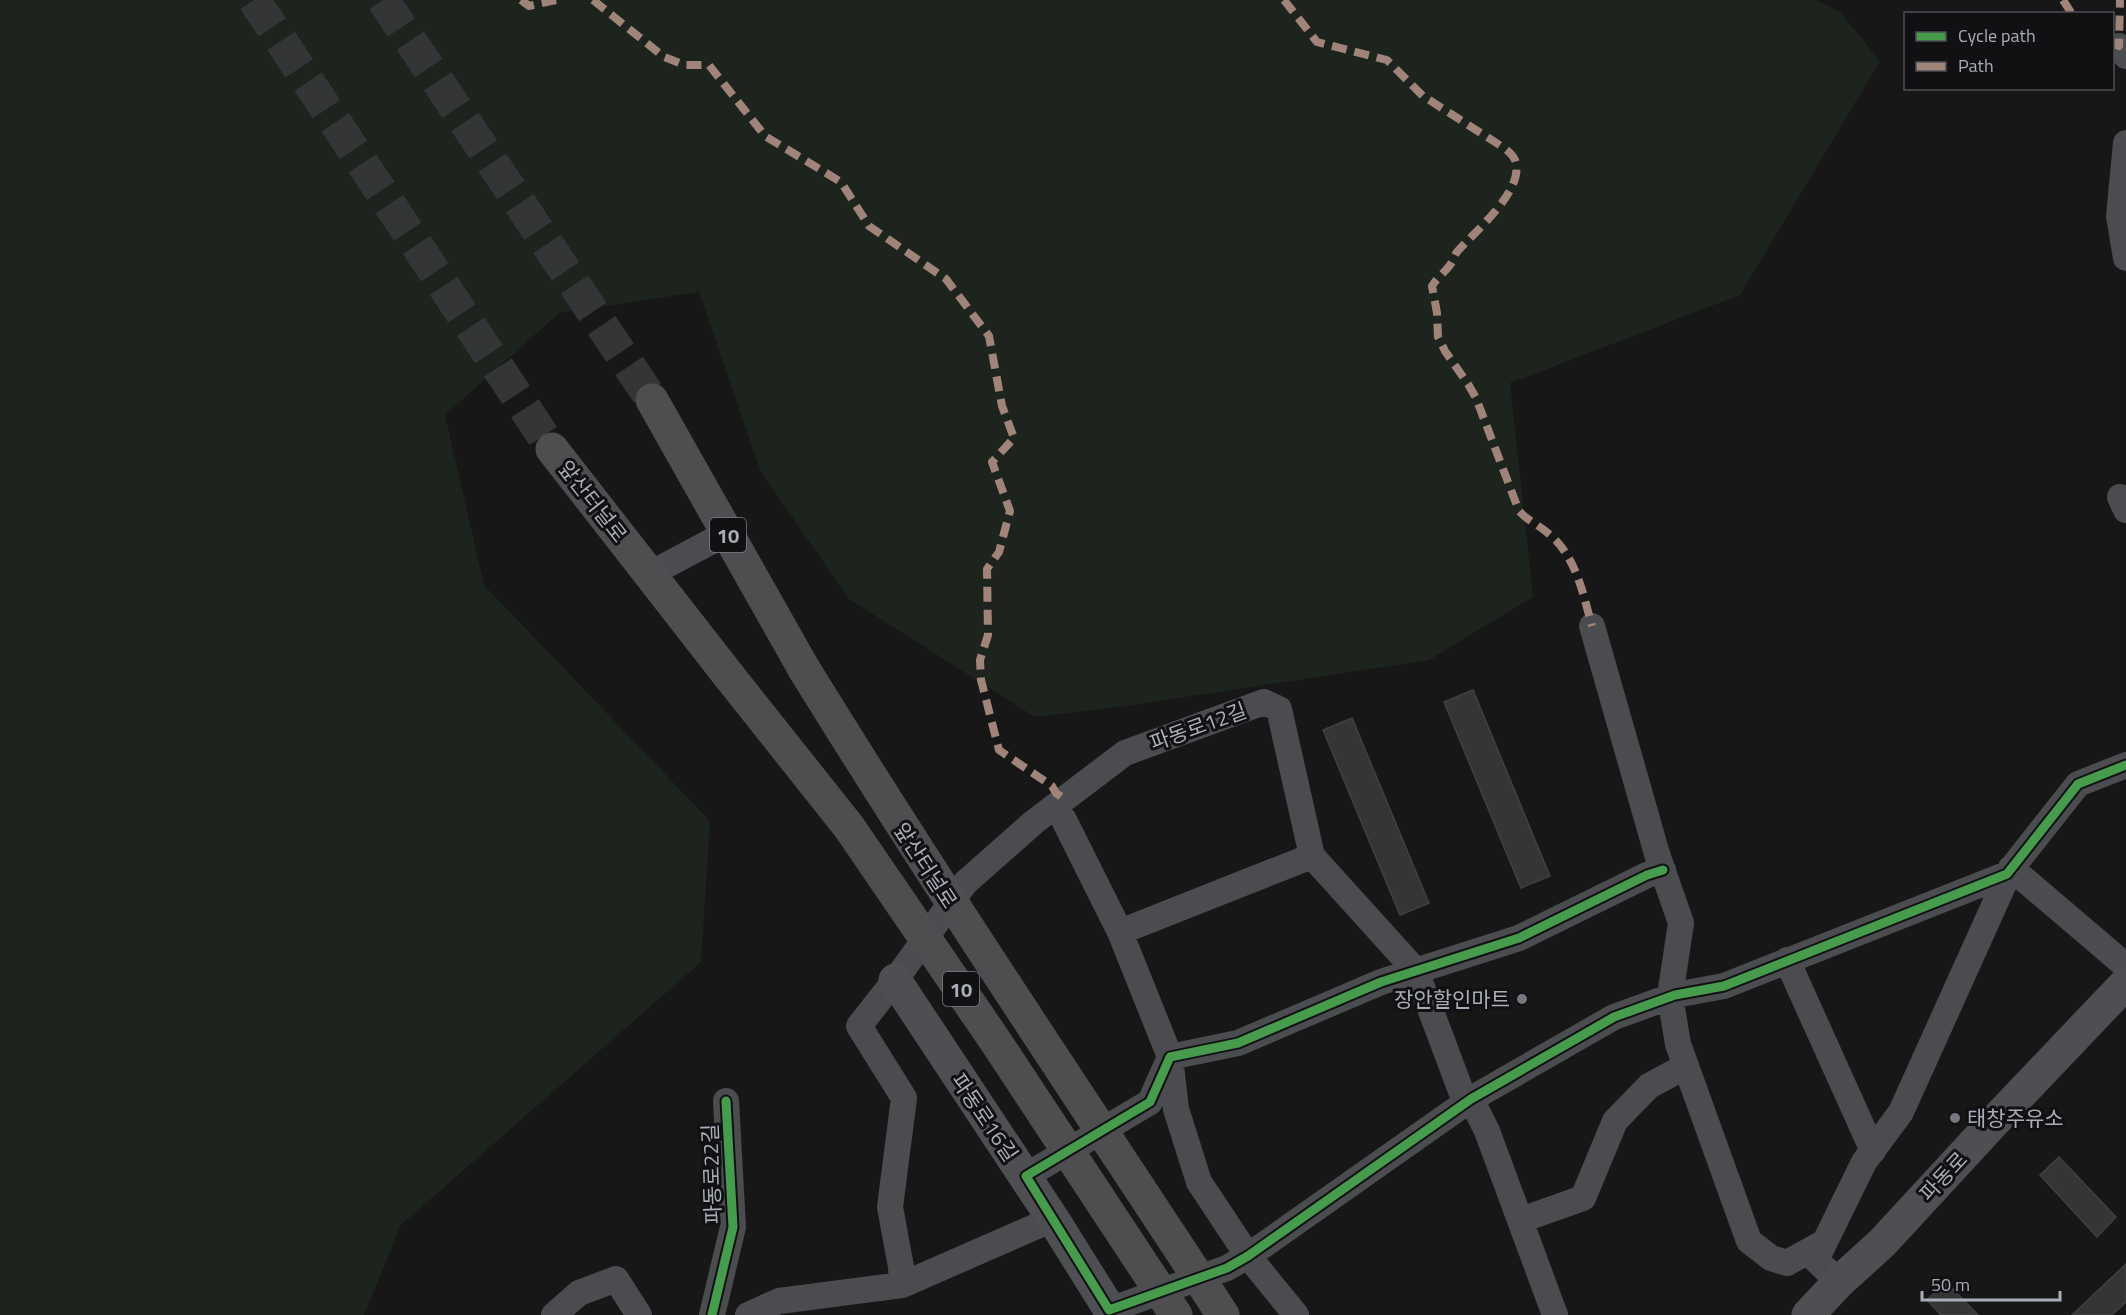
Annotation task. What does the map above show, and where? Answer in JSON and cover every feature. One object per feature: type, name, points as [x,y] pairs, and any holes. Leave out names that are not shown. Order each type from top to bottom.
[{"type":"highway","name":"앞산터널로","points":[[652,400],[804,669],[885,801],[1223,1315]]},
{"type":"highway","name":"앞산터널로","points":[[552,449],[855,837],[996,1042],[1176,1315]]},
{"type":"main road","name":"파동로16길","points":[[895,980],[1053,1219]]},
{"type":"main road","name":"파동로","points":[[1808,1315],[1839,1282],[1882,1243],[2126,983]]},
{"type":"street","points":[[2126,143],[2119,216],[2126,258]]},
{"type":"street","points":[[2126,499],[2120,497],[2126,510]]},
{"type":"street","points":[[650,574],[727,532]]},
{"type":"street","points":[[1592,626],[1663,870],[1681,923],[1670,996],[1678,1044],[1749,1240],[1771,1258],[1787,1263],[1825,1242]]},
{"type":"street","name":"파동로12길","points":[[902,1285],[890,1207],[904,1098],[859,1026],[966,883],[1034,822],[1125,753],[1264,702],[1279,709],[1312,856],[1416,971],[1461,1091],[1471,1099],[1488,1131],[1556,1315]]},
{"type":"street","points":[[1170,1057],[1150,1102],[1026,1176],[1111,1312],[1227,1268],[1248,1256],[1471,1099],[1614,1017],[1670,996],[1724,986],[2007,874],[2078,784],[2126,765]]},
{"type":"street","points":[[1055,806],[1120,932],[1170,1057],[1176,1108],[1199,1182],[1248,1256],[1296,1315]]},
{"type":"street","points":[[1120,932],[1312,856]]},
{"type":"street","points":[[2011,868],[2126,966]]},
{"type":"street","points":[[1839,1282],[1816,1260],[1864,1162],[1901,1112],[2011,868]]},
{"type":"street","points":[[1170,1057],[1238,1043],[1381,982],[1519,938],[1647,875],[1663,870]]},
{"type":"street","points":[[1787,960],[1873,1151]]},
{"type":"street","points":[[1521,1220],[1583,1198],[1615,1120],[1649,1086],[1686,1066]]},
{"type":"street","name":"파동로22길","points":[[712,1315],[733,1227],[726,1101]]},
{"type":"street","points":[[748,1315],[779,1301],[902,1285],[1053,1219]]},
{"type":"street","points":[[554,1315],[579,1293],[616,1279],[639,1315]]},
{"type":"shaded area","points":[[0,0],[1816,0],[1840,12],[1880,61],[1740,295],[1510,383],[1533,597],[1429,660],[1126,706],[1035,717],[849,599],[761,472],[699,292],[559,313],[445,415],[484,585],[710,821],[701,962],[401,1225],[364,1315],[0,1315]]},
{"type":"building","points":[[1473,690],[1550,876],[1521,888],[1444,702]]},
{"type":"building","points":[[1352,718],[1429,903],[1400,915],[1323,730]]},
{"type":"building","points":[[2059,1157],[2116,1217],[2097,1237],[2040,1175]]},
{"type":"building","points":[[2126,1264],[2126,1302],[2112,1315],[2072,1315]]},
{"type":"building","points":[[1946,1282],[1978,1315],[1941,1315],[1927,1300]]},
{"type":"tunnel","points":[[254,0],[552,449]]},
{"type":"tunnel","points":[[383,0],[652,400]]},
{"type":"marked path","points":[[521,0],[529,6],[556,0]]},
{"type":"marked path","points":[[593,0],[664,57],[685,65],[709,65],[765,136],[841,182],[869,226],[946,279],[989,336],[1002,406],[1014,438],[992,462],[1010,511],[999,552],[987,569],[988,635],[980,660],[981,680],[999,750],[1052,786],[1056,793],[1064,799]]},
{"type":"marked path","points":[[1284,0],[1317,42],[1387,60],[1423,96],[1503,147],[1515,160],[1516,172],[1506,197],[1457,252],[1450,265],[1432,286],[1437,313],[1438,337],[1476,398],[1519,511],[1558,543],[1572,564],[1582,589],[1592,626]]},
{"type":"marked path","points":[[2063,0],[2071,12]]},
{"type":"marked path","points":[[2114,44],[2119,46],[2120,0]]},
{"type":"cycle path","points":[[1663,870],[1647,875],[1519,938],[1381,982],[1238,1043],[1170,1057],[1150,1102],[1026,1176],[1109,1310],[1227,1268],[1248,1256],[1471,1099],[1614,1017],[1675,995],[1724,986],[2007,874],[2078,784],[2126,765]]},
{"type":"cycle path","points":[[712,1315],[733,1227],[726,1101]]},
{"type":"place","name":"장안할인마트","points":[[1522,999]]},
{"type":"place","name":"태창주유소","points":[[1955,1118]]}]
